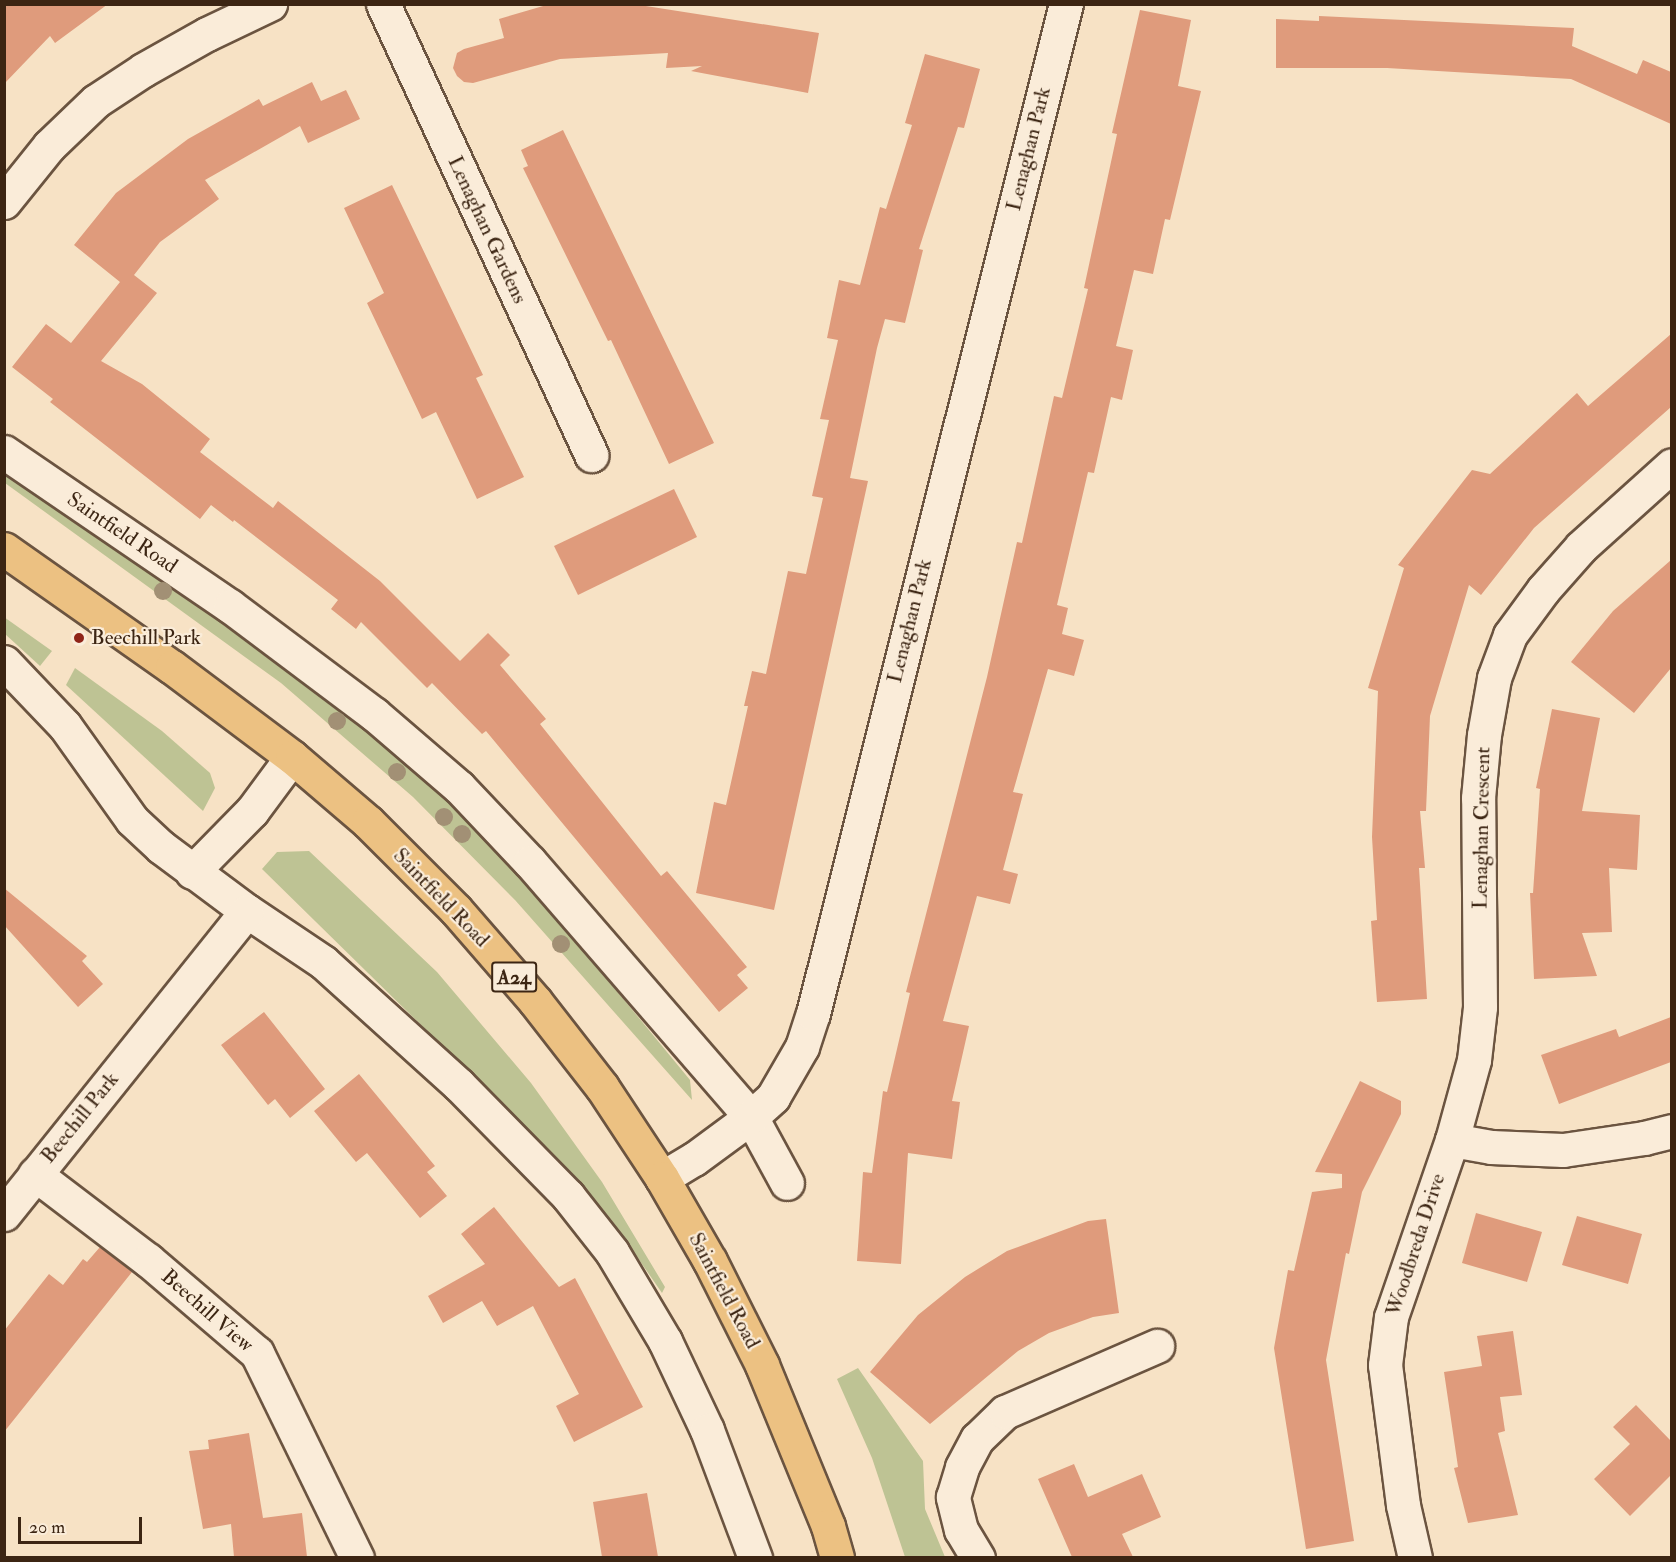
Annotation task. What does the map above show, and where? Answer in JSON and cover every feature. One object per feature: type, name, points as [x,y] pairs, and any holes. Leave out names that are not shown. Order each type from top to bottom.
[{"type":"highway","name":"Saintfield Road","points":[[4,549],[172,667],[292,757],[368,822],[456,910],[535,1001],[602,1087],[662,1178],[710,1261],[762,1365],[828,1526],[837,1557]]},
{"type":"street","points":[[4,202],[49,146],[96,101],[143,70],[207,34],[270,4]]},
{"type":"street","name":"Lenaghan Gardens","points":[[383,4],[591,454]]},
{"type":"street","name":"Lenaghan Park","points":[[662,1178],[694,1159],[751,1118],[773,1097],[802,1047],[813,1014],[927,551],[1058,6]]},
{"type":"street","name":"Saintfield Road","points":[[4,452],[230,606],[374,714],[459,787],[530,862],[751,1118],[787,1183]]},
{"type":"street","name":"Lenaghan Crescent","points":[[1480,1007],[1478,798],[1484,735],[1494,678],[1510,635],[1543,590],[1581,547],[1671,465]]},
{"type":"street","points":[[4,663],[65,726],[132,820],[192,872],[323,962],[371,1003],[459,1085],[568,1196],[612,1252],[665,1341],[707,1430],[755,1557]]},
{"type":"street","points":[[192,872],[252,811],[292,757]]},
{"type":"street","name":"Beechill Park","points":[[4,1214],[247,911]]},
{"type":"street","name":"Woodbreda Drive","points":[[1415,1557],[1396,1460],[1385,1365],[1390,1317],[1452,1140],[1473,1060],[1480,1007]]},
{"type":"street","points":[[1452,1140],[1491,1147],[1563,1149],[1644,1138],[1671,1131]]},
{"type":"street","name":"Beechill View","points":[[35,1174],[148,1260],[257,1353],[357,1557]]},
{"type":"street","points":[[978,1557],[962,1530],[953,1497],[962,1467],[977,1439],[1005,1412],[1157,1346]]},
{"type":"green space","points":[[5,475],[227,626],[359,725],[441,793],[518,871],[690,1080],[692,1100],[515,900],[413,797],[281,683],[5,483]]},
{"type":"green space","points":[[4,617],[52,651],[40,666],[5,634]]},
{"type":"green space","points":[[75,668],[162,731],[210,773],[215,788],[203,811],[66,685]]},
{"type":"green space","points":[[309,851],[437,972],[531,1083],[602,1182],[665,1287],[662,1293],[615,1225],[579,1180],[262,869],[277,852]]},
{"type":"green space","points":[[858,1368],[923,1461],[925,1509],[945,1557],[905,1557],[872,1458],[837,1379]]},
{"type":"building","points":[[4,4],[108,4],[55,43],[50,36],[4,84]]},
{"type":"building","points":[[550,4],[633,4],[819,33],[808,93],[691,71],[702,66],[666,68],[668,53],[560,59],[473,83],[464,82],[457,76],[453,68],[457,53],[504,38],[499,19]]},
{"type":"building","points":[[1140,10],[1191,20],[1178,86],[1201,91],[1170,220],[1165,219],[1153,274],[1134,270],[1116,346],[1133,350],[1122,400],[1111,397],[1094,473],[1088,472],[1057,605],[1068,608],[1062,634],[1084,640],[1074,676],[1048,669],[1013,792],[1023,794],[1003,870],[1018,874],[1010,904],[977,896],[943,1021],[969,1026],[952,1101],[960,1102],[952,1159],[908,1153],[901,1264],[857,1261],[863,1172],[872,1173],[883,1091],[887,1092],[910,993],[906,992],[987,677],[1017,542],[1022,543],[1054,396],[1062,398],[1088,289],[1084,288],[1117,134],[1112,133]]},
{"type":"building","points":[[1319,16],[1574,28],[1572,46],[1637,74],[1643,60],[1671,72],[1671,124],[1571,79],[1387,68],[1276,68],[1276,19],[1319,21]]},
{"type":"building","points":[[925,54],[980,69],[964,128],[958,127],[919,249],[923,250],[905,323],[885,319],[877,348],[850,478],[868,481],[774,910],[696,893],[714,802],[726,805],[748,706],[744,706],[752,671],[766,674],[788,571],[806,574],[823,498],[812,496],[829,420],[820,419],[838,340],[827,338],[839,280],[860,285],[880,207],[886,209],[912,125],[905,123]]},
{"type":"building","points":[[312,82],[321,101],[346,90],[360,119],[308,143],[300,126],[205,180],[219,199],[160,242],[134,275],[157,293],[101,361],[142,384],[210,439],[200,452],[273,508],[278,501],[380,581],[460,661],[488,633],[510,655],[500,665],[546,719],[540,724],[661,876],[667,871],[747,967],[737,975],[748,988],[719,1012],[486,731],[482,734],[432,683],[427,688],[361,622],[356,629],[331,609],[338,600],[234,520],[233,522],[211,505],[200,519],[50,402],[53,399],[12,367],[46,324],[71,343],[120,282],[74,245],[116,193],[188,139],[259,99],[263,106]]},
{"type":"building","points":[[563,130],[714,443],[669,464],[611,340],[608,341],[523,168],[528,166],[521,150]]},
{"type":"building","points":[[392,185],[483,375],[476,378],[524,477],[477,499],[436,412],[422,419],[367,303],[384,293],[344,208]]},
{"type":"building","points":[[1671,334],[1671,407],[1534,528],[1481,595],[1469,585],[1430,716],[1426,811],[1420,811],[1425,868],[1419,868],[1427,999],[1377,1002],[1371,921],[1377,920],[1372,837],[1378,691],[1368,688],[1404,568],[1398,565],[1472,470],[1490,474],[1577,393],[1588,406]]},
{"type":"building","points":[[674,489],[697,537],[578,595],[554,546]]},
{"type":"building","points":[[1671,560],[1671,668],[1634,713],[1571,662],[1613,611]]},
{"type":"building","points":[[1552,709],[1600,718],[1582,811],[1640,815],[1637,870],[1609,868],[1612,932],[1582,933],[1597,976],[1534,979],[1530,893],[1533,893],[1540,789],[1536,788]]},
{"type":"building","points":[[4,888],[87,956],[82,961],[103,984],[78,1007],[4,925]]},
{"type":"building","points":[[264,1012],[325,1089],[290,1118],[275,1099],[268,1105],[221,1045]]},
{"type":"building","points":[[1671,1017],[1671,1062],[1559,1104],[1541,1055],[1616,1029],[1619,1037]]},
{"type":"building","points":[[359,1074],[435,1166],[427,1172],[447,1196],[420,1218],[367,1153],[356,1162],[314,1111]]},
{"type":"building","points":[[1360,1081],[1401,1101],[1401,1114],[1362,1192],[1349,1254],[1346,1253],[1326,1360],[1354,1541],[1306,1549],[1274,1348],[1288,1270],[1294,1271],[1312,1192],[1342,1188],[1342,1174],[1315,1172]]},
{"type":"building","points":[[494,1207],[559,1287],[575,1278],[643,1407],[574,1442],[556,1406],[579,1394],[533,1306],[497,1326],[482,1301],[443,1323],[428,1296],[485,1264],[461,1234]]},
{"type":"building","points":[[1476,1213],[1542,1232],[1527,1282],[1462,1263]]},
{"type":"building","points":[[1577,1216],[1642,1234],[1628,1284],[1562,1265]]},
{"type":"building","points":[[1106,1219],[1119,1313],[1093,1317],[1049,1333],[1018,1351],[930,1424],[870,1372],[918,1315],[965,1277],[1007,1251],[1088,1221]]},
{"type":"building","points":[[100,1247],[132,1272],[4,1432],[4,1331],[49,1274],[63,1285],[83,1259],[87,1262]]},
{"type":"building","points":[[1513,1331],[1522,1395],[1500,1397],[1505,1431],[1498,1433],[1518,1515],[1468,1523],[1454,1468],[1458,1467],[1444,1372],[1482,1366],[1477,1336]]},
{"type":"building","points":[[1636,1405],[1671,1441],[1671,1475],[1630,1516],[1594,1479],[1630,1444],[1613,1427]]},
{"type":"building","points":[[249,1433],[263,1518],[302,1513],[307,1557],[234,1557],[231,1524],[203,1529],[189,1451],[209,1449],[208,1440]]},
{"type":"building","points":[[1074,1464],[1088,1497],[1142,1474],[1161,1517],[1122,1534],[1133,1557],[1072,1557],[1038,1479]]},
{"type":"building","points":[[647,1493],[658,1557],[602,1557],[593,1502]]},
{"type":"place","name":"Beechill Park","points":[[79,638]]}]
